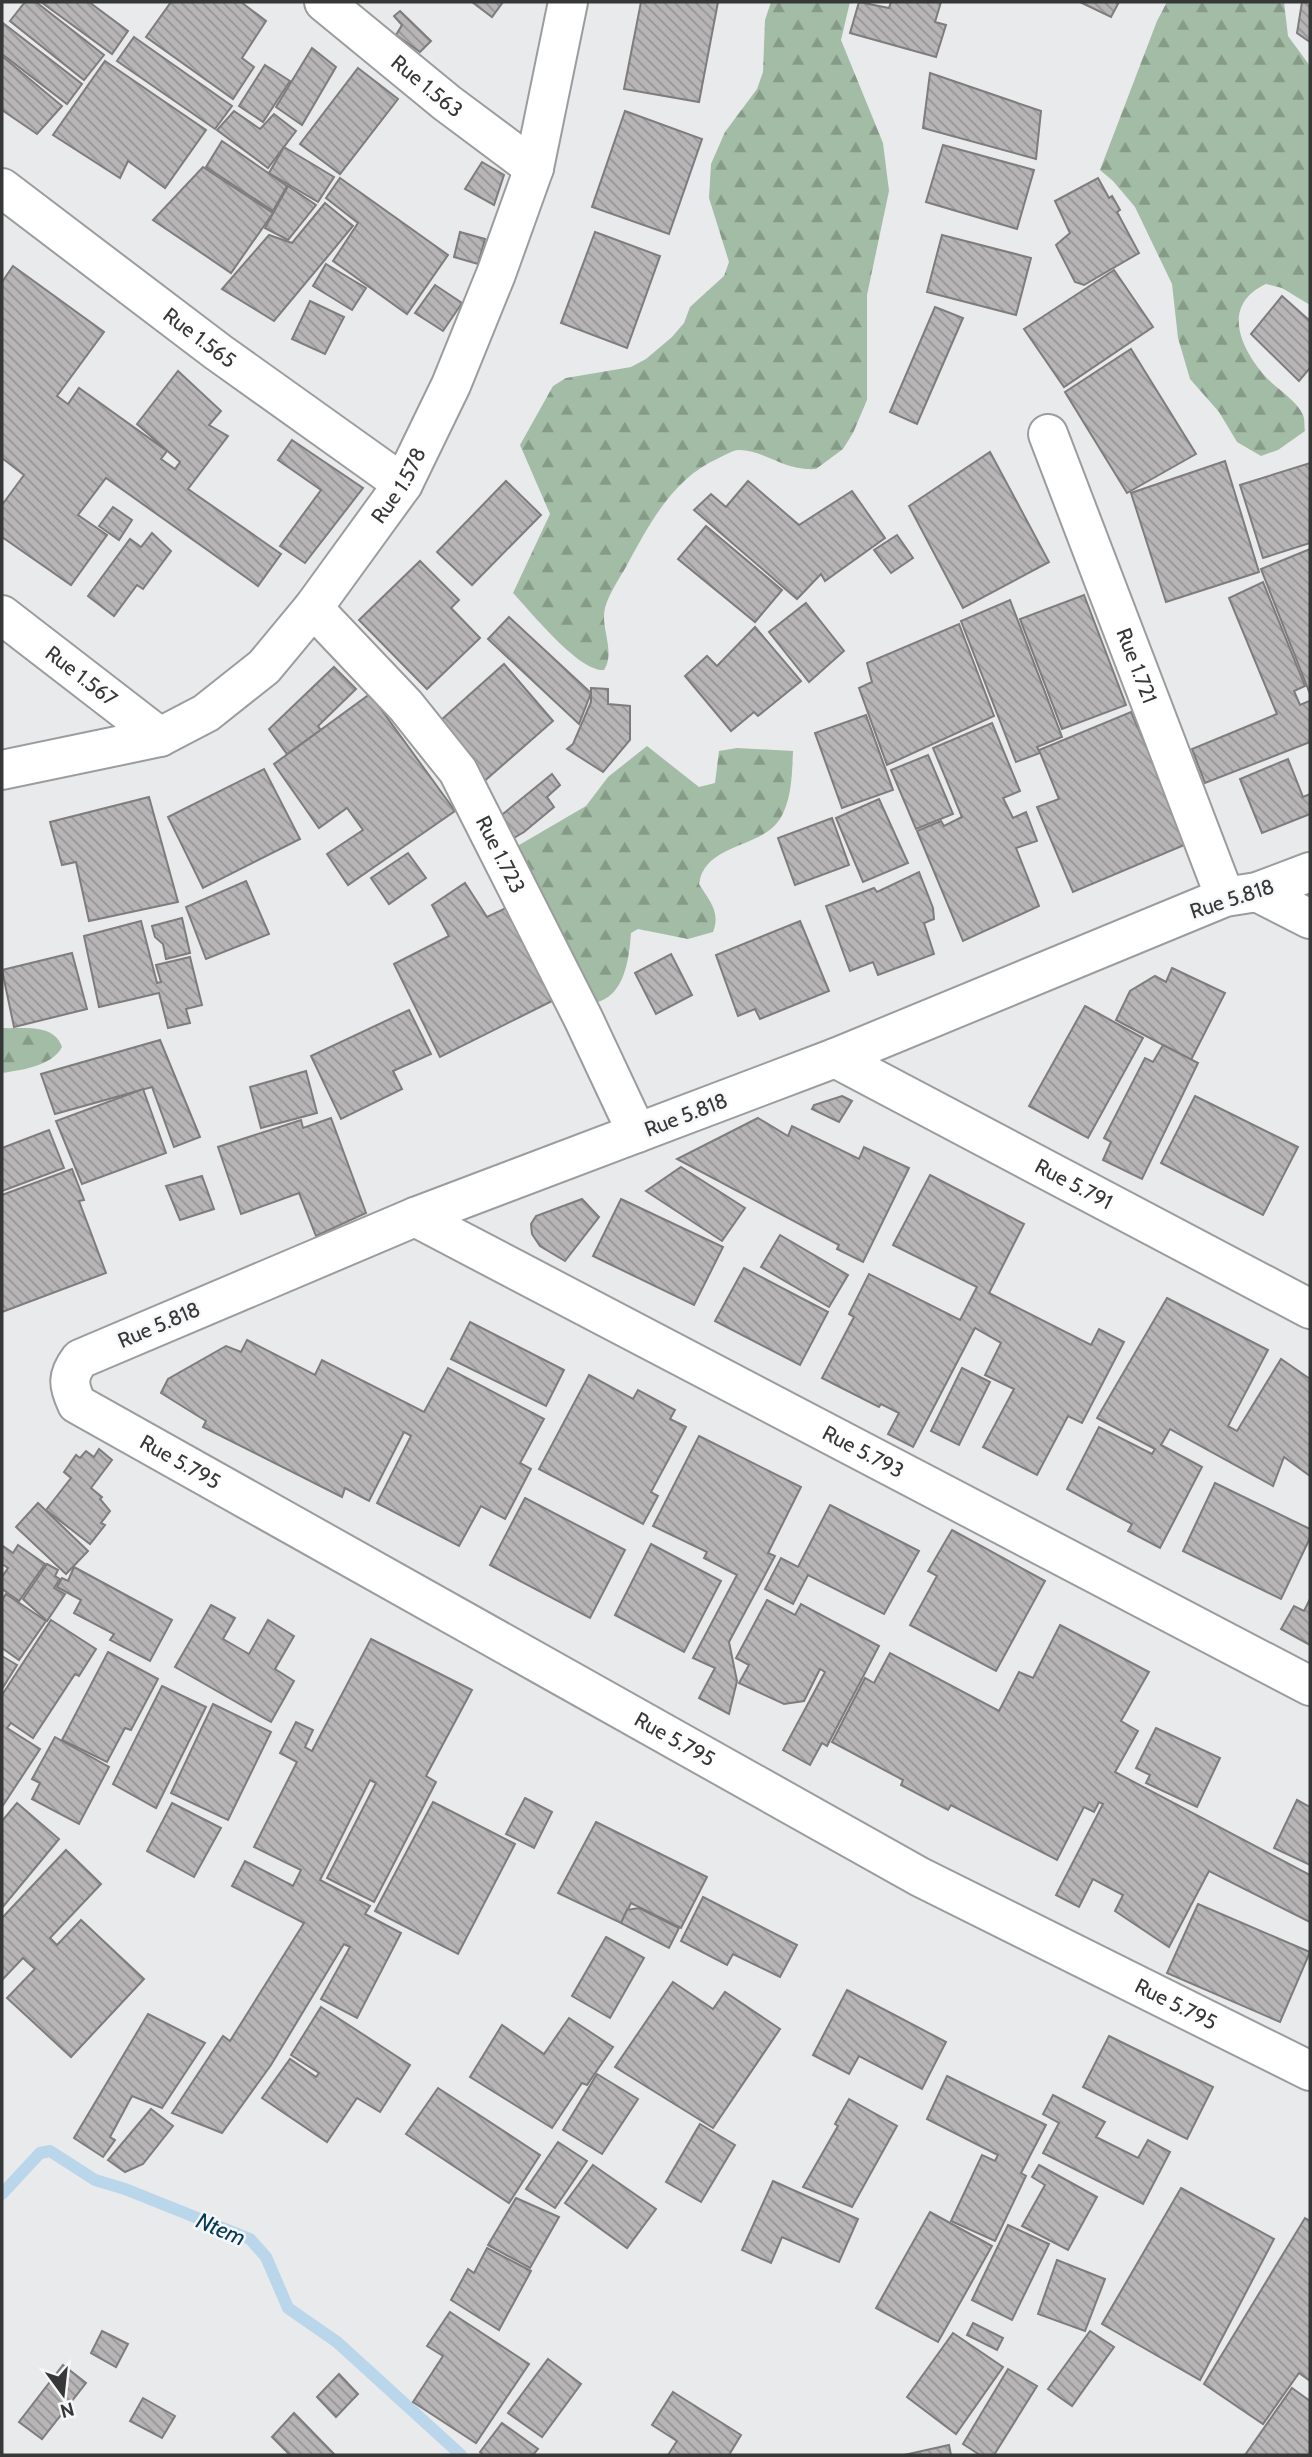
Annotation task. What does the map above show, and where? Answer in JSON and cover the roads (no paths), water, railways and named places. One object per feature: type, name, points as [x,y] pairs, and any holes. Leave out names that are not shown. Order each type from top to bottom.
[{"type":"street","name":"Rue 1.563","points":[[324,2],[447,103],[534,168]]},
{"type":"street","name":"Rue 1.578","points":[[2,770],[160,737],[206,713],[264,667],[313,608],[402,484],[451,385],[496,274],[534,168],[568,2]]},
{"type":"street","name":"Rue 1.565","points":[[2,188],[218,352],[402,484]]},
{"type":"street","name":"Rue 1.721","points":[[1048,434],[1241,895]]},
{"type":"street","name":"Rue 1.723","points":[[313,608],[406,706],[458,771],[583,1017],[637,1133]]},
{"type":"street","name":"Rue 1.567","points":[[2,615],[160,737]]},
{"type":"street","name":"Rue 5.818","points":[[69,1373],[80,1359],[415,1217],[835,1058],[1241,895],[1310,872]]},
{"type":"street","points":[[1241,895],[1310,919]]},
{"type":"street","name":"Rue 5.791","points":[[835,1058],[1310,1309]]},
{"type":"street","name":"Rue 5.793","points":[[415,1217],[1310,1686]]},
{"type":"street","name":"Rue 5.795","points":[[69,1373],[69,1388],[77,1404],[89,1411],[920,1877],[1310,2071]]},
{"type":"waterway","name":"Ntem","points":[[2,2194],[40,2153],[50,2151],[95,2180],[125,2189],[250,2239],[266,2257],[288,2308],[337,2342],[461,2455]]}]
